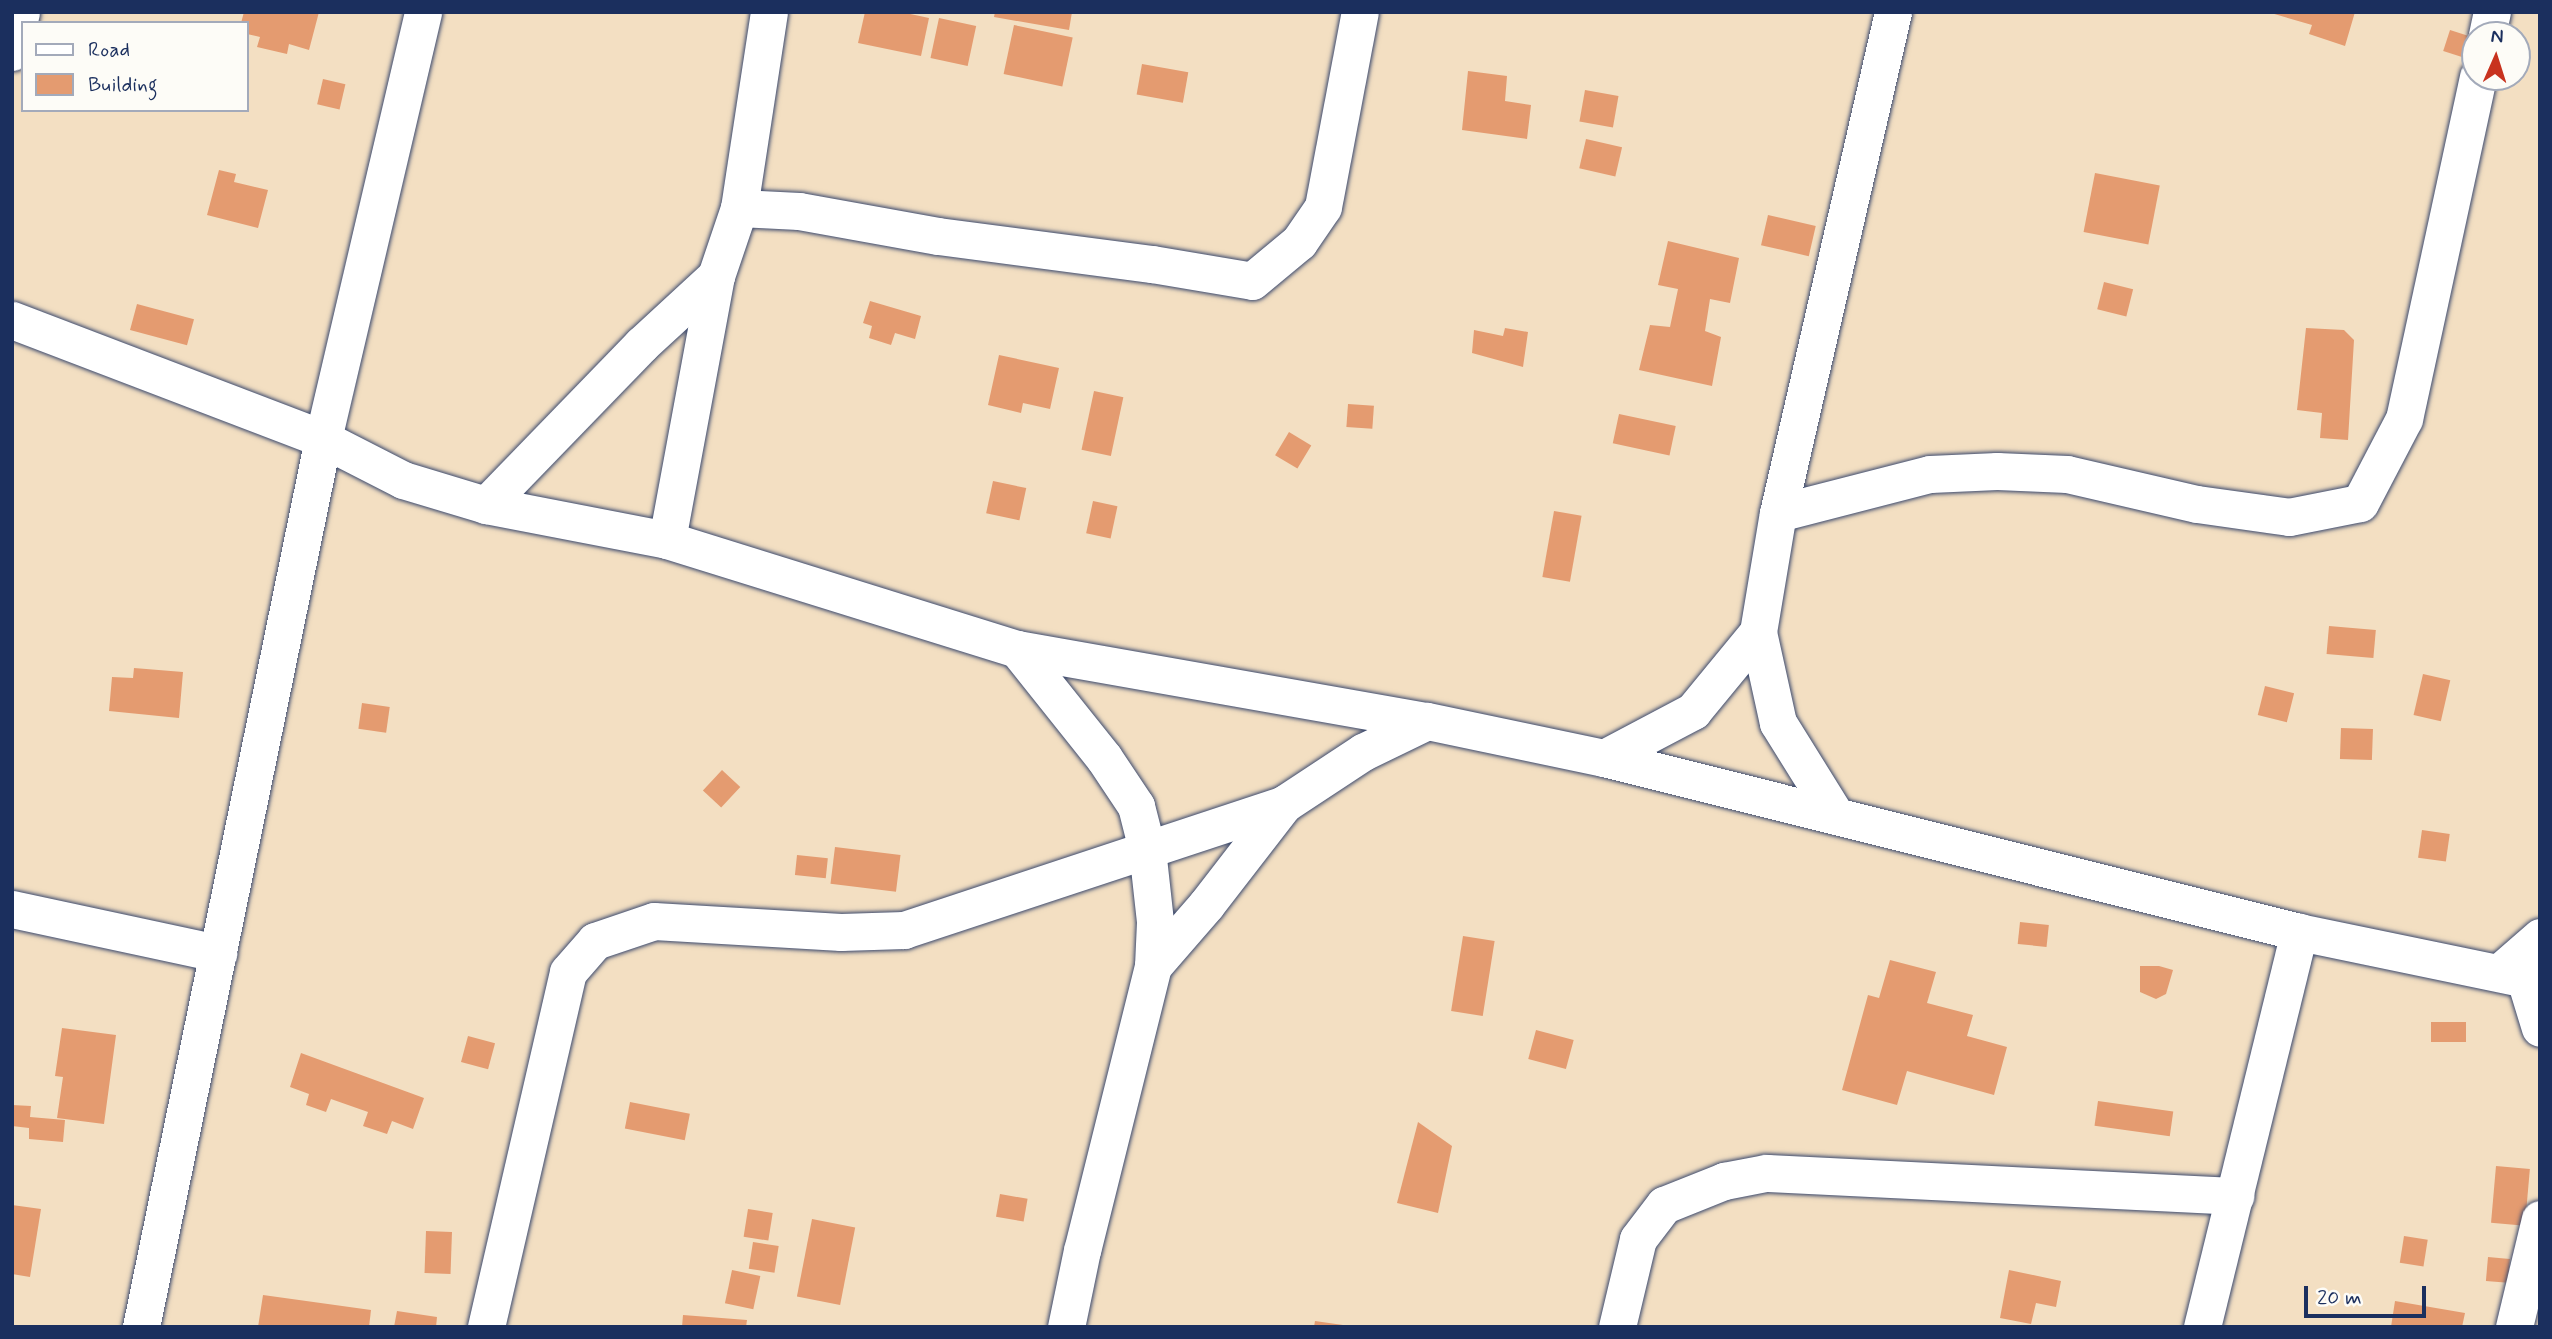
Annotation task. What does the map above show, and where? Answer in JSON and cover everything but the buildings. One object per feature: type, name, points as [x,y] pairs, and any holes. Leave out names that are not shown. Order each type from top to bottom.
[{"type":"street","points":[[12,51],[21,12]]},
{"type":"street","points":[[141,1327],[323,439],[423,12]]},
{"type":"street","points":[[667,540],[716,276],[739,208],[769,12]]},
{"type":"street","points":[[739,208],[799,211],[938,236],[1152,264],[1252,281],[1299,242],[1323,207],[1360,12]]},
{"type":"street","points":[[1836,816],[1778,723],[1758,632],[1779,513],[1893,12]]},
{"type":"street","points":[[1779,513],[1930,474],[1997,471],[2067,474],[2197,504],[2289,517],[2360,503],[2404,419],[2474,91]]},
{"type":"street","points":[[486,505],[642,345],[716,276]]},
{"type":"street","points":[[12,320],[323,439],[403,480],[486,505],[667,540],[1017,649],[1427,721],[1604,758],[2299,932],[2522,978]]},
{"type":"street","points":[[1604,758],[1692,711],[1758,632]]},
{"type":"street","points":[[1017,649],[1104,758],[1136,806],[1147,849],[1155,922],[1153,966],[1082,1250],[1066,1327]]},
{"type":"street","points":[[486,1327],[568,972],[595,941],[654,921],[828,931],[904,930],[1284,804],[1363,752],[1427,721]]},
{"type":"street","points":[[1153,966],[1206,905],[1284,804]]},
{"type":"street","points":[[12,909],[218,953]]},
{"type":"street","points":[[2202,1327],[2299,932]]},
{"type":"street","points":[[2540,937],[2522,978],[2540,1028]]},
{"type":"street","points":[[1617,1327],[1638,1239],[1664,1205],[1724,1181],[1766,1173],[2235,1196]]},
{"type":"street","points":[[2514,1327],[2540,1219]]}]
